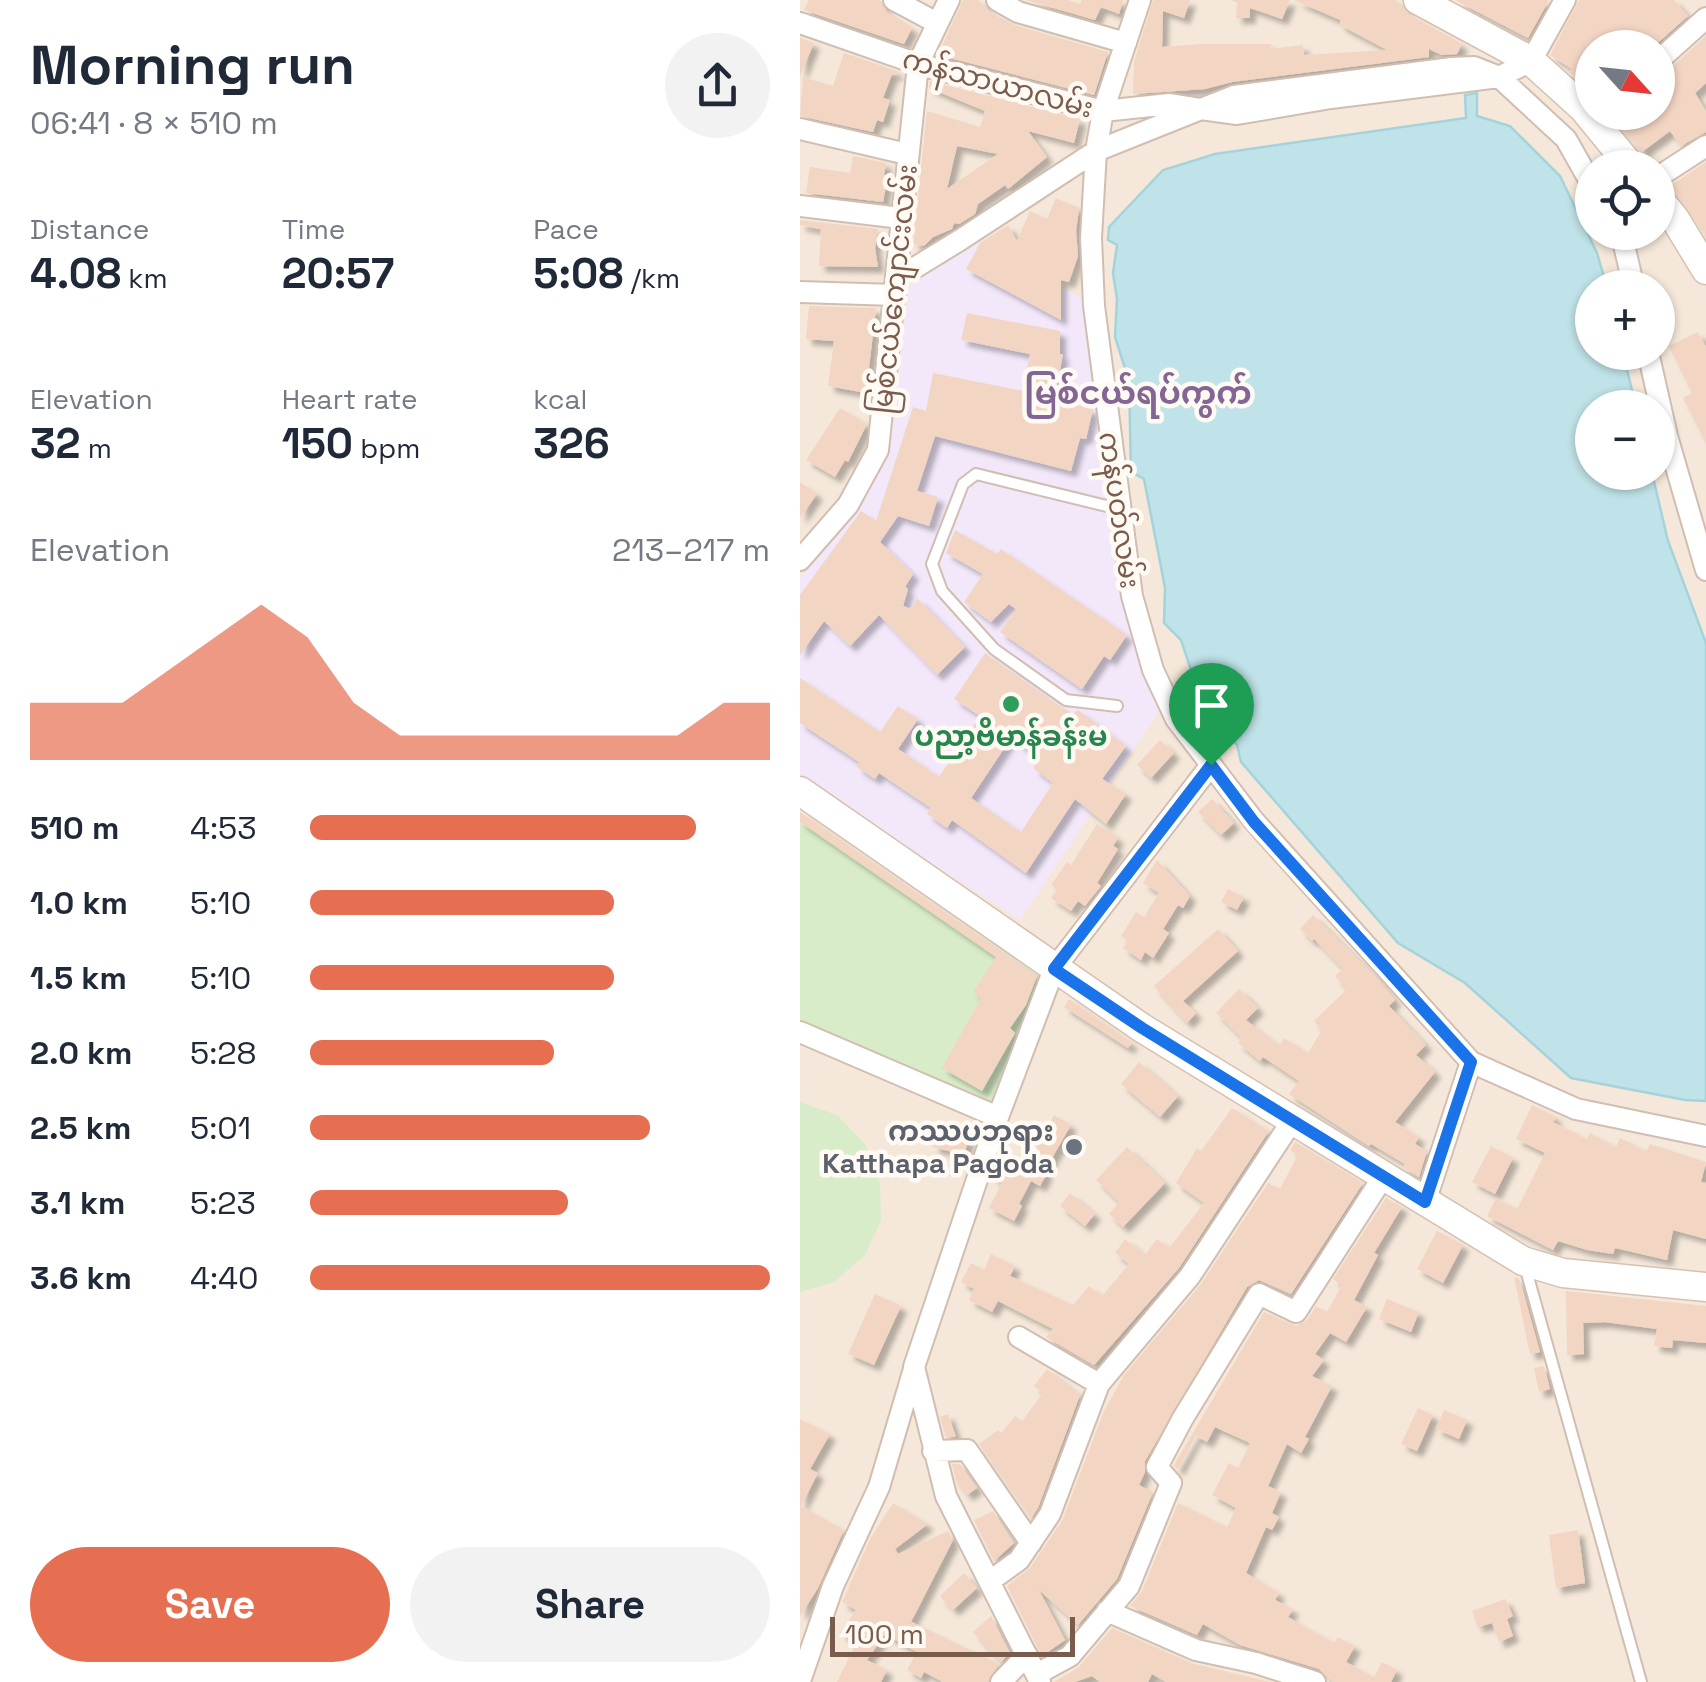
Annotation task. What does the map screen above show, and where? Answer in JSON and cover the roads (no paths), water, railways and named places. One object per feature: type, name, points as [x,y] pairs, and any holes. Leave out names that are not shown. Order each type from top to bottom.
[{"type":"main road","points":[[1418,0],[1531,61],[1575,98]]},
{"type":"main road","points":[[1675,219],[1706,270]]},
{"type":"main road","points":[[800,791],[1054,969],[1292,1121],[1523,1261],[1563,1274],[1706,1287]]},
{"type":"street","points":[[894,0],[936,23]]},
{"type":"street","name":"မြစ်ငယ်ကျောင်းလမ်း","points":[[800,560],[848,504],[878,450],[918,64],[949,0]]},
{"type":"street","points":[[997,0],[1018,12],[1126,42]]},
{"type":"street","name":"ကန်ပတ်လမ်း","points":[[1140,0],[1103,111],[1096,151],[1091,238],[1094,306],[1132,596],[1153,670],[1176,719],[1254,822],[1471,1062],[1576,1109],[1706,1136]]},
{"type":"street","points":[[800,292],[896,284],[916,267],[1096,151],[1200,109],[1237,114],[1499,77],[1531,61],[1565,0]]},
{"type":"street","points":[[1675,46],[1706,18]]},
{"type":"street","name":"ကန်သာယာလမ်း","points":[[800,23],[918,64],[1103,111],[1170,104],[1200,109]]},
{"type":"street","points":[[1499,77],[1566,140],[1575,156]]},
{"type":"street","points":[[800,129],[908,154]]},
{"type":"street","points":[[1675,166],[1706,146]]},
{"type":"street","points":[[800,206],[902,218]]},
{"type":"street","points":[[1652,370],[1666,436],[1706,570]]},
{"type":"street","points":[[800,1681],[834,1586],[879,1487],[914,1367],[998,1117],[1054,969],[1211,765]]},
{"type":"street","points":[[800,1032],[998,1117]]},
{"type":"street","points":[[1425,1202],[1471,1062]]},
{"type":"street","points":[[990,1581],[1020,1560],[1050,1514],[1098,1384],[1190,1276],[1292,1121]]},
{"type":"street","points":[[1001,1682],[1070,1656],[1129,1586],[1172,1483],[1157,1468],[1258,1294],[1296,1312],[1384,1177]]},
{"type":"street","points":[[1020,1337],[1098,1384]]},
{"type":"street","points":[[914,1367],[946,1496],[1035,1670]]},
{"type":"street","points":[[933,1451],[966,1450],[1031,1542]]},
{"type":"street","points":[[1107,1612],[1196,1650],[1256,1662],[1315,1682]]},
{"type":"lane","points":[[1117,706],[1066,700],[994,649],[942,591],[932,564],[963,484],[976,474],[1119,509]]},
{"type":"lane","points":[[1523,1261],[1641,1682]]},
{"type":"water","points":[[1477,93],[1477,116],[1510,126],[1560,176],[1575,207],[1575,250],[1596,250],[1602,270],[1575,270],[1575,370],[1627,370],[1632,390],[1575,390],[1575,490],[1656,490],[1668,541],[1706,643],[1706,1101],[1571,1078],[1465,983],[1398,943],[1241,762],[1237,745],[1198,691],[1181,640],[1164,623],[1165,588],[1144,479],[1131,472],[1129,381],[1115,337],[1117,299],[1113,273],[1117,245],[1108,240],[1109,227],[1163,170],[1215,154],[1466,118],[1465,95]]},
{"type":"place","name":"ပညာ့ဗိမာန်ခန်းမ","points":[[1011,704]]},
{"type":"place","name":"ကဿပဘုရား Katthapa Pagoda","points":[[1074,1147]]},
{"type":"district","name":"မြစ်ငယ်ရပ်ကွက်","points":[[1138,393]]}]
